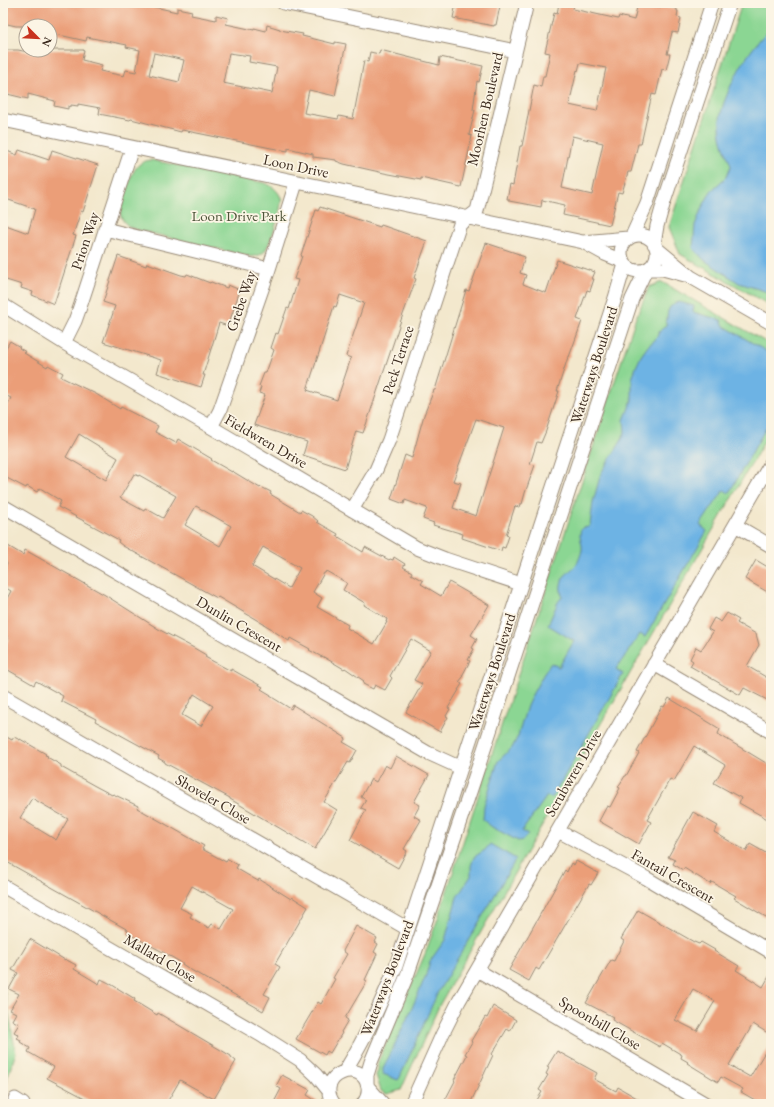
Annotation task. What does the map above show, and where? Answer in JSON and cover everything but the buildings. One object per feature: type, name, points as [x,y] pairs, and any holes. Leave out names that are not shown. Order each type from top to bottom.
[{"type":"street","points":[[283,3],[515,51]]},
{"type":"street","name":"Moorhen Boulevard","points":[[468,218],[477,211],[527,3]]},
{"type":"street","points":[[691,277],[663,269],[634,271],[623,263],[621,248],[630,237],[647,203],[712,3]]},
{"type":"street","points":[[647,270],[656,260],[655,246],[657,226],[663,205],[730,3]]},
{"type":"street","name":"Loon Drive","points":[[3,120],[582,242],[623,263]]},
{"type":"street","name":"Prion Way","points":[[64,343],[80,308],[132,148]]},
{"type":"street","name":"Grebe Way","points":[[211,427],[220,410],[269,269],[296,182]]},
{"type":"street","name":"Peck Terrace","points":[[352,510],[376,470],[385,451],[460,224],[468,218]]},
{"type":"street","points":[[105,228],[269,269]]},
{"type":"street","points":[[630,237],[645,236],[652,240],[655,246],[691,277],[771,323]]},
{"type":"street","name":"Loon Drive","points":[[582,242],[630,237]]},
{"type":"street","name":"Waterways Boulevard","points":[[331,1100],[332,1080],[343,1072],[355,1055],[390,981],[615,298],[623,263]]},
{"type":"street","name":"Waterways Boulevard","points":[[363,1104],[367,1097],[367,1075],[371,1062],[408,973],[476,774],[632,299],[647,270]]},
{"type":"street","name":"Fieldwren Drive","points":[[3,305],[64,343],[427,553],[521,584]]},
{"type":"street","name":"Scrubwren Drive","points":[[411,1104],[451,1016],[771,463]]},
{"type":"street","name":"Dunlin Crescent","points":[[3,506],[428,753],[461,768]]},
{"type":"street","points":[[735,525],[771,546]]},
{"type":"street","points":[[654,664],[771,732]]},
{"type":"street","name":"Shoveler Close","points":[[3,696],[408,929]]},
{"type":"street","name":"Fantail Crescent","points":[[558,831],[646,878],[771,952]]},
{"type":"street","name":"Mallard Close","points":[[3,886],[245,1026],[300,1060],[320,1068],[343,1072],[356,1072],[361,1075],[383,1104]]},
{"type":"street","name":"Spoonbill Close","points":[[477,970],[706,1104]]},
{"type":"street","name":"Mallard Close","points":[[300,1060],[316,1075],[331,1100]]},
{"type":"green space","points":[[742,3],[771,3],[771,306],[680,254],[669,227]]},
{"type":"green space","name":"Loon Drive Park","points":[[151,160],[270,185],[278,193],[281,198],[281,202],[272,235],[263,253],[256,256],[248,256],[138,230],[126,224],[122,219],[120,212],[132,175],[139,164]]},
{"type":"green space","points":[[662,282],[771,345],[771,430],[440,1004],[401,1090],[387,1094],[381,1091],[376,1075],[378,1070],[378,1062],[425,954],[437,921],[635,320],[649,287]]},
{"type":"green space","points":[[3,984],[16,1053],[3,1089]]},
{"type":"water","points":[[771,27],[771,293],[739,283],[704,260],[693,248],[695,225],[702,208],[711,191],[726,177],[731,166],[720,132],[720,117],[724,103],[729,89],[744,61]]},
{"type":"water","points":[[679,302],[694,306],[693,312],[721,320],[724,326],[771,354],[771,419],[729,493],[724,490],[700,525],[707,531],[645,637],[640,634],[616,669],[623,674],[552,798],[547,796],[522,831],[528,834],[523,840],[518,841],[492,827],[483,820],[484,806],[498,761],[512,748],[518,736],[527,706],[533,693],[551,663],[559,667],[574,641],[548,625],[558,602],[562,597],[561,586],[563,579],[576,565],[580,558],[582,550],[580,536],[581,531],[582,528],[589,527],[590,525],[593,502],[601,473],[620,443],[625,432],[624,420],[632,400],[632,379],[636,367],[648,346],[656,339],[659,332],[666,325],[670,307]]},
{"type":"water","points":[[490,844],[516,859],[438,992],[400,1077],[398,1080],[383,1074],[383,1069],[412,1008],[426,975],[430,961],[445,940],[457,897],[471,876],[471,866],[474,857],[485,850]]}]
